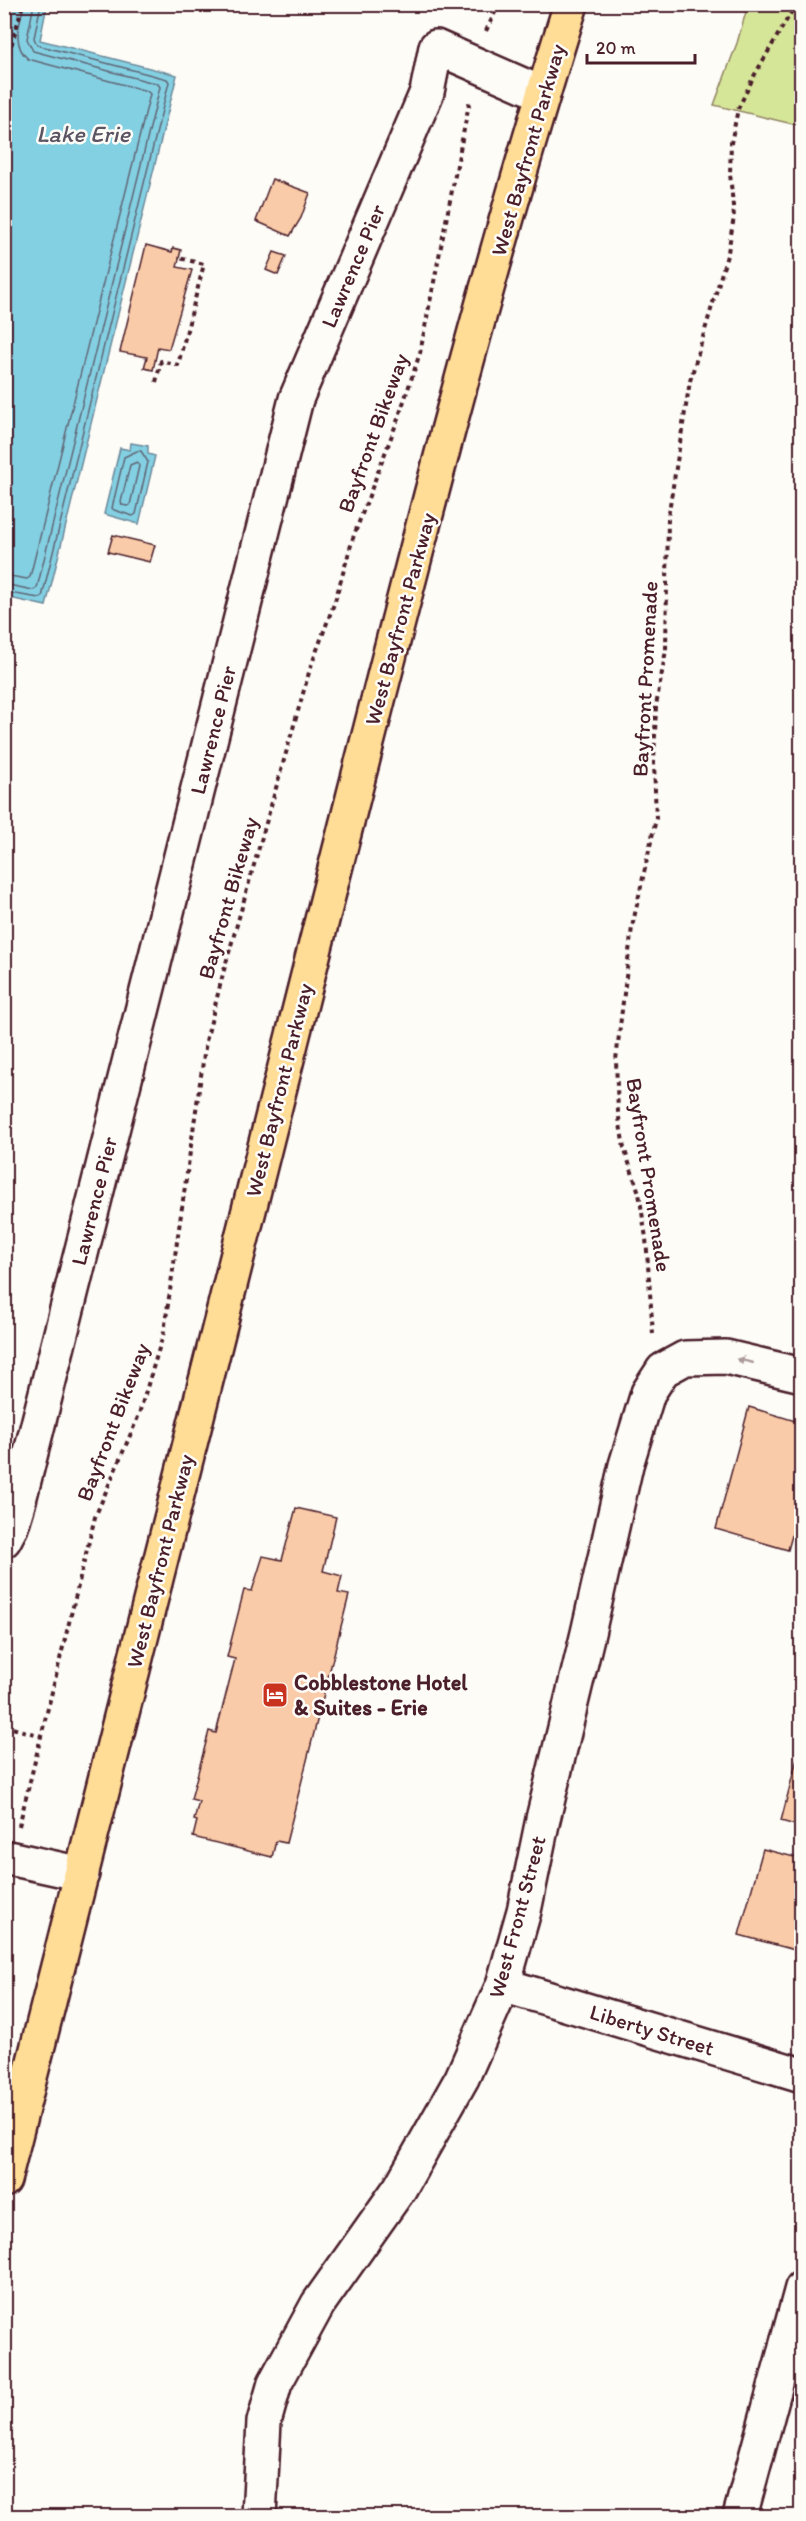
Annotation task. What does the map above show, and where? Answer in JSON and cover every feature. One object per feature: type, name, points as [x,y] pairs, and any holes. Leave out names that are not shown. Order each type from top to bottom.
[{"type":"highway","name":"West Bayfront Parkway","points":[[4,2180],[340,850],[472,346],[543,94],[571,4]]},
{"type":"street","name":"Lawrence Pier","points":[[4,1540],[11,1527],[18,1504],[296,399],[427,92],[436,47],[543,94]]},
{"type":"street","points":[[674,1364],[726,1357],[801,1375]]},
{"type":"street","name":"West Front Street","points":[[259,2517],[264,2422],[275,2383],[318,2304],[405,2179],[462,2078],[503,1985],[524,1911],[543,1819],[626,1465],[648,1393],[674,1364]]},
{"type":"street","points":[[4,1857],[82,1874]]},
{"type":"street","name":"Liberty Street","points":[[503,1985],[801,2075]]},
{"type":"street","points":[[740,2517],[790,2373],[801,2288]]},
{"type":"path","points":[[4,71],[23,4]]},
{"type":"path","name":"Bayfront Bikeway","points":[[23,1808],[95,1517],[138,1417],[164,1332],[206,1041],[224,970],[310,669],[335,602],[353,538],[399,419],[420,353],[477,65],[484,35],[499,4]]},
{"type":"path","name":"Bayfront Promenade","points":[[674,1364],[654,1336],[646,1238],[639,1193],[624,1148],[618,1112],[616,1060],[633,927],[656,819],[654,762],[656,706],[666,650],[668,516],[690,381],[728,252],[734,217],[730,173],[731,143],[738,109],[754,76],[796,4]]},
{"type":"path","points":[[156,382],[161,361],[178,365],[204,264],[179,258]]},
{"type":"path","points":[[4,1726],[42,1736]]},
{"type":"green space","points":[[748,5],[801,5],[801,126],[714,105],[737,43]]},
{"type":"water","name":"Lake Erie","points":[[5,4],[47,5],[40,40],[177,75],[46,606],[5,597]]},
{"type":"water","points":[[131,443],[148,446],[148,454],[155,456],[139,524],[104,514],[120,448],[130,450]]},
{"type":"building","points":[[272,179],[310,193],[301,218],[290,236],[256,221]]},
{"type":"building","points":[[146,245],[172,252],[173,248],[181,250],[177,267],[192,270],[169,349],[158,347],[153,370],[144,368],[147,357],[120,352]]},
{"type":"building","points":[[274,252],[286,256],[278,275],[266,270]]},
{"type":"building","points":[[113,535],[155,545],[150,562],[108,552]]},
{"type":"building","points":[[749,1407],[802,1423],[802,1499],[788,1550],[716,1529]]},
{"type":"building","name":"Cobblestone Hotel & Suites - Erie","points":[[296,1508],[336,1517],[323,1571],[342,1576],[338,1593],[349,1595],[286,1843],[276,1841],[272,1857],[193,1837],[197,1821],[194,1820],[199,1801],[191,1799],[209,1731],[216,1733],[235,1659],[227,1657],[244,1590],[252,1591],[263,1556],[282,1560]]},
{"type":"building","points":[[802,1672],[802,1700],[795,1699]]},
{"type":"building","points":[[802,1739],[802,1827],[781,1821]]},
{"type":"building","points":[[763,1849],[802,1859],[802,1952],[739,1935]]},
{"type":"place","name":"Cobblestone Hotel & Suites - Erie","points":[[275,1695]]}]
